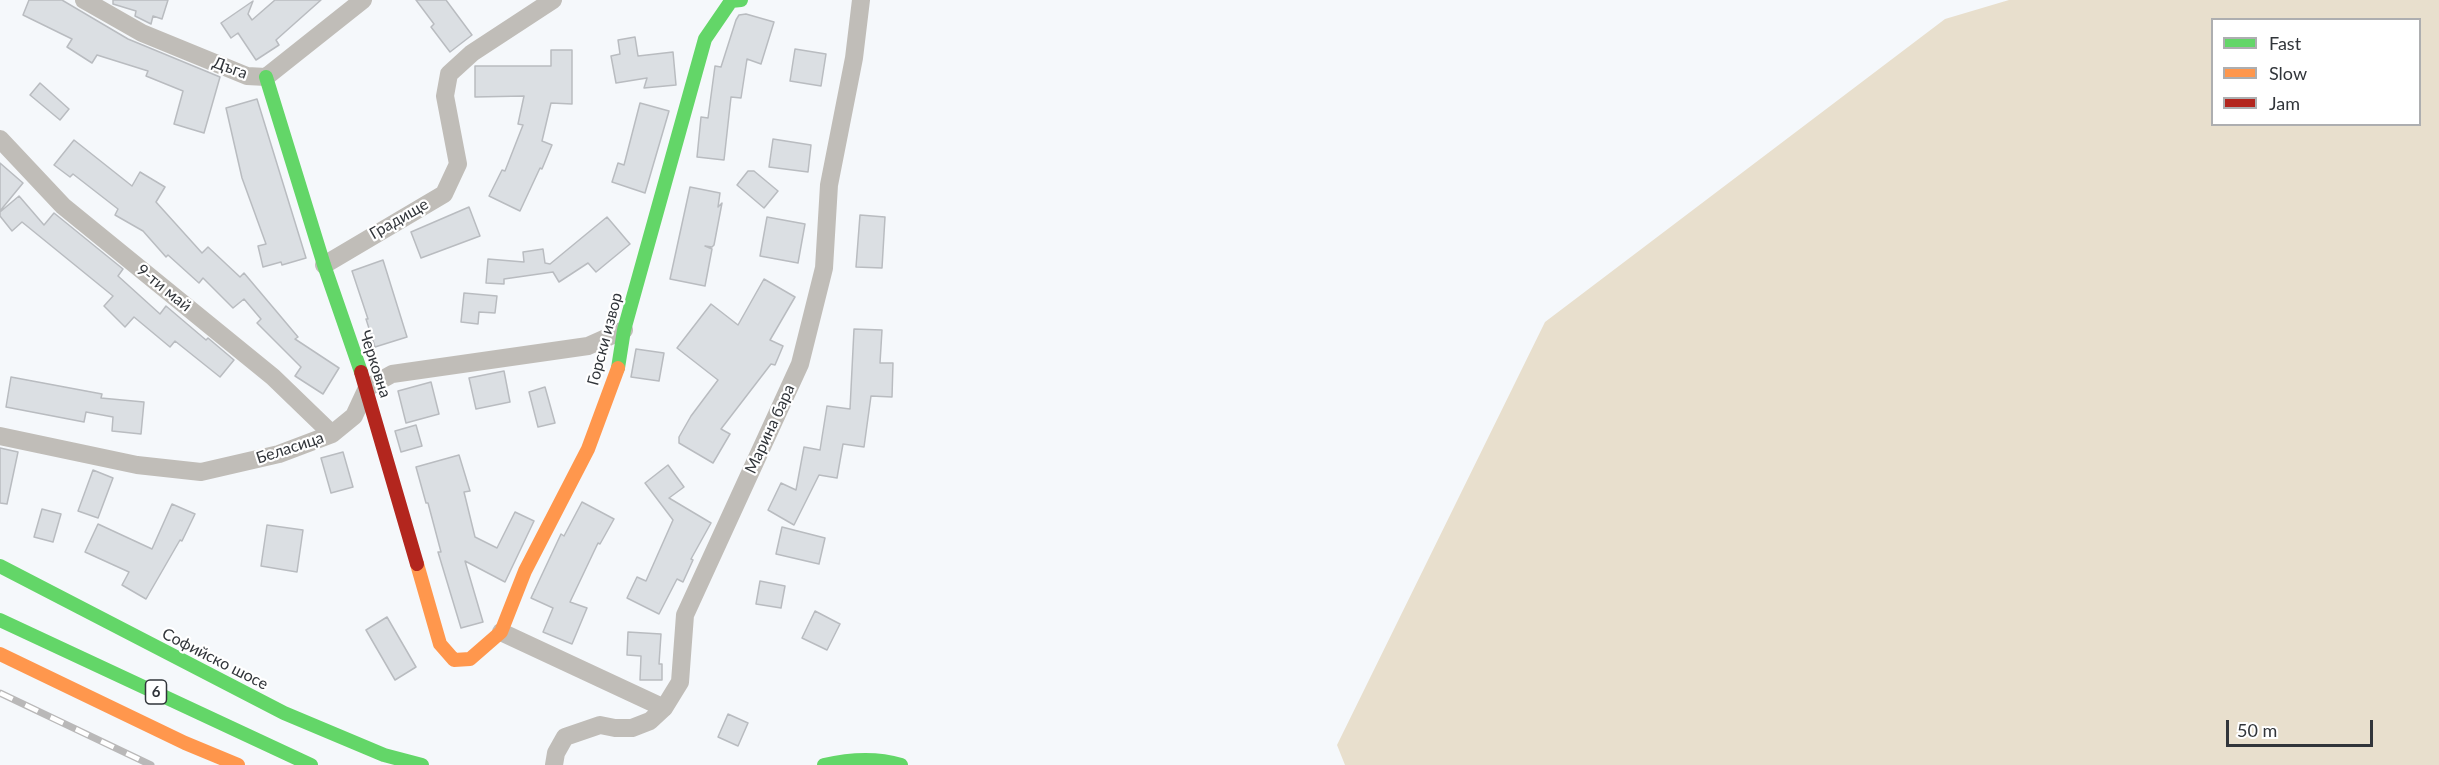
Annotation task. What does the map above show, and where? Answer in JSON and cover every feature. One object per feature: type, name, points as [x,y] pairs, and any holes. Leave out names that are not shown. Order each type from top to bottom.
[{"type":"main road","name":"Горски извор","points":[[454,660],[470,659],[501,632],[525,571],[588,448],[618,369],[624,330],[705,39],[731,1],[741,0]]},
{"type":"main road","name":"Черковна","points":[[266,77],[324,265],[367,388],[432,621],[440,644],[454,660]]},
{"type":"main road","name":"Софийско шосе","points":[[0,566],[284,713],[384,755],[422,765]]},
{"type":"main road","name":"6","points":[[0,620],[311,765]]},
{"type":"main road","name":"6","points":[[0,654],[185,743],[238,765]]},
{"type":"main road","points":[[185,743],[222,765]]},
{"type":"main road","points":[[824,765],[843,760],[868,759],[891,761],[901,765]]},
{"type":"street","name":"Дъга","points":[[84,0],[142,33],[247,76],[266,77],[363,0]]},
{"type":"street","name":"Градище","points":[[324,265],[444,194],[458,164],[445,96],[449,74],[472,53],[553,0]]},
{"type":"street","name":"Марина бара","points":[[554,765],[556,753],[565,737],[600,725],[632,728],[650,721],[664,708],[680,682],[685,615],[720,534],[800,364],[824,268],[829,185],[854,58],[861,0]]},
{"type":"street","name":"9-ти май","points":[[1,145],[63,206],[273,377],[332,434]]},
{"type":"street","points":[[367,388],[392,374],[588,346],[624,330]]},
{"type":"street","name":"Беласица","points":[[0,436],[137,465],[201,472],[279,454],[332,434],[354,416],[367,388]]},
{"type":"street","points":[[501,632],[664,708]]},
{"type":"shaded area","points":[[2009,0],[2439,0],[2439,765],[1345,765],[1337,745],[1545,322],[1945,19]]},
{"type":"building","points":[[29,0],[62,0],[128,39],[220,77],[204,133],[174,124],[183,91],[146,76],[148,71],[97,55],[92,63],[67,47],[72,39],[23,15]]},
{"type":"building","points":[[113,0],[168,0],[162,19],[153,16],[151,24],[135,16],[136,11],[113,4]]},
{"type":"building","points":[[275,0],[321,0],[276,40],[279,45],[256,60],[238,33],[231,38],[221,23],[253,1],[248,14],[252,20]]},
{"type":"building","points":[[416,0],[446,0],[472,35],[450,52],[431,27],[434,24]]},
{"type":"building","points":[[746,14],[774,22],[761,64],[747,59],[741,98],[731,97],[724,160],[697,157],[701,117],[708,118],[715,66],[721,67],[736,20],[739,15]]},
{"type":"building","points":[[635,37],[638,56],[673,52],[676,85],[644,88],[647,78],[616,83],[611,56],[620,54],[618,40]]},
{"type":"building","points":[[795,49],[826,54],[821,86],[790,81]]},
{"type":"building","points":[[551,50],[572,50],[572,104],[551,103],[542,141],[552,145],[520,211],[489,196],[502,170],[505,171],[523,125],[518,124],[524,96],[475,97],[475,66],[551,66]]},
{"type":"building","points":[[40,83],[69,109],[60,120],[30,95]]},
{"type":"building","points":[[257,99],[306,258],[282,265],[281,262],[263,267],[258,246],[266,244],[242,178],[226,108]]},
{"type":"building","points":[[640,103],[669,111],[645,193],[612,182],[618,163],[624,165]]},
{"type":"building","points":[[773,139],[811,145],[808,172],[769,167]]},
{"type":"building","points":[[74,140],[132,186],[140,172],[165,187],[156,202],[202,253],[208,247],[240,277],[244,273],[298,337],[295,339],[339,368],[323,394],[295,376],[301,367],[257,323],[261,319],[244,299],[233,308],[203,278],[199,283],[168,255],[166,257],[143,231],[115,215],[118,209],[73,174],[70,177],[54,165]]},
{"type":"building","points":[[0,163],[23,183],[0,211]]},
{"type":"building","points":[[748,171],[754,171],[778,191],[764,208],[737,185]]},
{"type":"building","points":[[690,187],[720,193],[718,207],[722,203],[714,245],[705,246],[712,249],[705,286],[670,279]]},
{"type":"building","points":[[19,196],[44,225],[54,213],[123,269],[118,276],[160,314],[166,306],[234,360],[220,377],[175,341],[170,347],[134,317],[125,327],[104,306],[113,296],[22,222],[12,231],[0,216],[0,212]]},
{"type":"building","points":[[469,207],[480,236],[421,258],[411,232]]},
{"type":"building","points":[[860,215],[885,217],[882,268],[856,267]]},
{"type":"building","points":[[607,217],[630,244],[596,272],[588,263],[559,282],[553,272],[504,279],[504,284],[486,283],[488,259],[524,262],[523,252],[543,249],[545,263],[550,264]]},
{"type":"building","points":[[767,217],[805,224],[798,263],[760,256]]},
{"type":"building","points":[[383,260],[407,337],[375,347],[352,271]]},
{"type":"building","points":[[764,279],[795,297],[770,340],[783,346],[775,365],[771,364],[721,429],[730,434],[713,463],[679,443],[679,437],[691,416],[718,380],[677,348],[711,304],[738,325]]},
{"type":"building","points":[[464,293],[497,296],[495,313],[479,312],[478,324],[461,322]]},
{"type":"building","points":[[854,329],[882,330],[880,363],[893,363],[892,397],[871,396],[864,447],[843,444],[837,478],[819,475],[794,525],[768,510],[781,483],[796,490],[804,447],[820,450],[827,406],[850,409]]},
{"type":"building","points":[[636,349],[664,353],[659,381],[631,377]]},
{"type":"building","points":[[504,371],[510,402],[476,409],[469,378]]},
{"type":"building","points":[[11,377],[102,394],[101,398],[144,402],[141,434],[112,431],[113,417],[86,412],[84,422],[6,407]]},
{"type":"building","points":[[431,382],[439,414],[406,423],[398,391]]},
{"type":"building","points":[[545,387],[555,423],[538,427],[529,392]]},
{"type":"building","points":[[416,425],[422,446],[401,452],[395,431]]},
{"type":"building","points":[[0,448],[18,452],[7,504],[0,503]]},
{"type":"building","points":[[343,452],[353,487],[331,493],[321,458]]},
{"type":"building","points":[[459,455],[470,491],[464,492],[475,537],[497,548],[515,512],[534,521],[505,582],[465,561],[483,622],[461,628],[438,552],[441,552],[428,503],[426,503],[416,467]]},
{"type":"building","points":[[668,465],[684,487],[669,498],[711,523],[691,559],[693,560],[683,582],[677,579],[659,614],[627,598],[637,577],[646,581],[673,520],[645,483]]},
{"type":"building","points":[[93,470],[113,478],[98,518],[78,511]]},
{"type":"building","points":[[582,502],[614,519],[600,544],[598,543],[570,602],[587,608],[572,644],[543,632],[553,608],[531,598],[561,534],[564,536]]},
{"type":"building","points":[[172,504],[195,514],[182,541],[180,540],[146,599],[122,585],[129,572],[85,552],[98,524],[152,549]]},
{"type":"building","points":[[42,509],[61,514],[53,542],[34,537]]},
{"type":"building","points":[[267,525],[303,530],[297,572],[261,566]]},
{"type":"building","points":[[782,527],[825,538],[819,564],[776,554]]},
{"type":"building","points":[[760,581],[785,586],[781,608],[756,604]]},
{"type":"building","points":[[815,611],[840,624],[827,650],[802,638]]},
{"type":"building","points":[[387,617],[416,667],[395,680],[366,630]]},
{"type":"building","points":[[628,632],[661,634],[659,664],[662,664],[662,680],[640,680],[641,656],[627,655]]},
{"type":"building","points":[[728,714],[748,723],[738,746],[718,737]]},
{"type":"railway","points":[[0,693],[151,765]]},
{"type":"traffic: fast","points":[[618,368],[624,330],[705,39],[731,1],[741,0]]},
{"type":"traffic: fast","points":[[266,77],[324,265],[361,372]]},
{"type":"traffic: fast","points":[[0,566],[284,713],[384,755],[422,765]]},
{"type":"traffic: fast","points":[[0,620],[311,765]]},
{"type":"traffic: fast","points":[[824,765],[862,760],[901,765]]},
{"type":"traffic: slow","points":[[417,564],[440,644],[454,660],[470,659],[501,632],[525,571],[588,449],[618,368]]},
{"type":"traffic: slow","points":[[0,654],[185,743],[238,765]]},
{"type":"traffic: jam","points":[[361,372],[417,564]]}]
